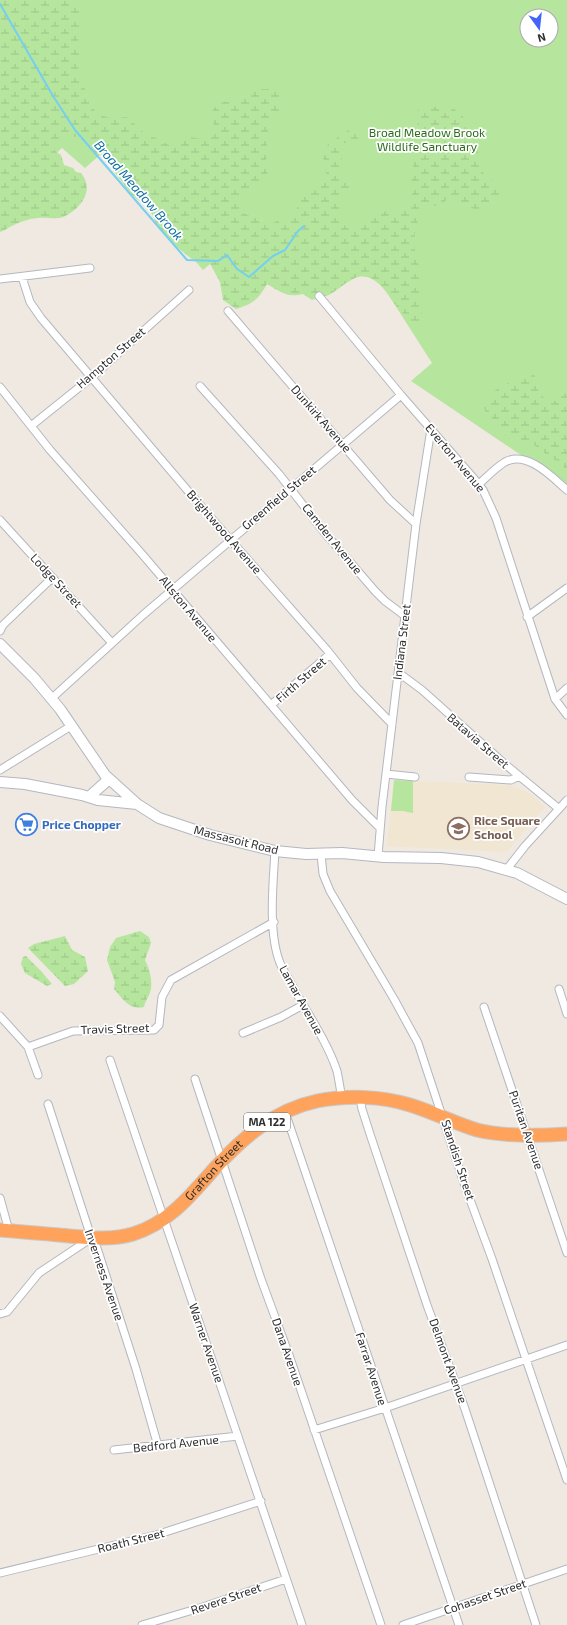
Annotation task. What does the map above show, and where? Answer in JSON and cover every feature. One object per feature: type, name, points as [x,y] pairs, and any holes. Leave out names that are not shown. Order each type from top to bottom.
[{"type":"highway","name":"Grafton Street","points":[[5,1231],[91,1238],[116,1237],[143,1230],[164,1219],[181,1205],[250,1133],[285,1112],[307,1104],[342,1098],[360,1098],[400,1102],[482,1131],[528,1135],[567,1134]]},
{"type":"main road","name":"Massasoit Road","points":[[0,644],[34,678],[60,709],[98,766],[116,787],[137,804],[159,818],[232,841],[275,851],[453,858],[478,862],[507,869],[532,880],[567,899]]},
{"type":"main road","points":[[93,798],[109,779]]},
{"type":"main road","points":[[0,782],[25,784],[93,798],[137,804]]},
{"type":"main road","points":[[93,798],[116,787]]},
{"type":"street","points":[[0,280],[90,268]]},
{"type":"street","name":"Brightwood Avenue","points":[[22,277],[25,291],[34,309],[58,338],[330,654],[357,688],[392,724]]},
{"type":"street","name":"Hampton Street","points":[[31,426],[92,377],[189,290]]},
{"type":"street","name":"Everton Avenue","points":[[319,296],[401,395],[479,484],[488,499],[496,518],[527,617],[555,699],[567,715]]},
{"type":"street","name":"Dunkirk Avenue","points":[[228,311],[398,508],[416,524]]},
{"type":"street","name":"Camden Avenue","points":[[200,386],[291,488],[324,532],[375,591],[385,601],[405,616]]},
{"type":"street","name":"Allston Avenue","points":[[0,387],[50,450],[173,590],[352,800],[380,828]]},
{"type":"street","name":"Greenfield Street","points":[[51,699],[173,590],[401,395]]},
{"type":"street","name":"Indiana Street","points":[[378,856],[386,774],[416,524],[431,429]]},
{"type":"street","points":[[479,484],[504,462],[520,459],[542,469],[567,490]]},
{"type":"street","name":"Lodge Street","points":[[0,520],[112,643]]},
{"type":"street","points":[[0,631],[52,578]]},
{"type":"street","points":[[527,617],[567,588]]},
{"type":"street","name":"Firth Street","points":[[272,705],[330,654]]},
{"type":"street","name":"Batavia Street","points":[[399,672],[422,690],[438,707],[558,808]]},
{"type":"street","points":[[555,699],[567,688]]},
{"type":"street","points":[[0,770],[71,726]]},
{"type":"street","points":[[386,774],[415,777]]},
{"type":"street","points":[[469,777],[511,780],[519,776]]},
{"type":"street","points":[[507,869],[524,846],[567,800]]},
{"type":"street","name":"Lamar Avenue","points":[[275,851],[274,922],[275,943],[280,963],[318,1030],[334,1065],[339,1080],[342,1098]]},
{"type":"street","name":"Standish Street","points":[[321,854],[324,874],[330,891],[394,999],[418,1043],[567,1480]]},
{"type":"street","name":"Travis Street","points":[[28,1046],[73,1030],[154,1030],[159,1025],[162,997],[171,980],[274,922]]},
{"type":"street","points":[[559,989],[567,1014]]},
{"type":"street","points":[[243,1033],[281,1017],[303,1005]]},
{"type":"street","name":"Puritan Avenue","points":[[484,1007],[567,1253]]},
{"type":"street","points":[[0,1016],[28,1046],[38,1075]]},
{"type":"street","name":"Warner Avenue","points":[[110,1060],[302,1625]]},
{"type":"street","name":"Dana Avenue","points":[[195,1079],[381,1625]]},
{"type":"street","name":"Delmont Avenue","points":[[360,1098],[362,1109],[427,1305],[455,1383],[536,1625]]},
{"type":"street","name":"Inverness Avenue","points":[[48,1104],[91,1238],[97,1248],[131,1354],[158,1446]]},
{"type":"street","name":"Farrar Avenue","points":[[285,1112],[458,1625]]},
{"type":"street","points":[[0,1198],[5,1231]]},
{"type":"street","points":[[0,1314],[7,1312],[39,1274],[91,1238]]},
{"type":"street","points":[[314,1430],[384,1408],[567,1345]]},
{"type":"street","name":"Bedford Avenue","points":[[114,1450],[238,1436]]},
{"type":"street","name":"Roath Street","points":[[0,1573],[156,1535],[261,1501]]},
{"type":"street","name":"Cohasset Street","points":[[403,1625],[567,1570]]},
{"type":"street","name":"Revere Street","points":[[142,1625],[197,1609],[286,1579]]},
{"type":"shaded area","name":"Rice Square School","points":[[394,780],[506,785],[519,788],[530,794],[545,807],[506,852],[387,846]]},
{"type":"green space","name":"Broad Meadow Brook Wildlife Sanctuary","points":[[0,0],[567,0],[567,486],[411,381],[432,363],[377,277],[287,249],[262,220],[203,270],[102,153],[85,168],[62,148],[0,204]]},
{"type":"green space","points":[[0,0],[74,0],[76,6],[81,11],[77,22],[81,30],[78,40],[82,50],[78,69],[86,93],[89,96],[96,114],[110,118],[127,117],[142,131],[171,146],[185,136],[201,138],[207,135],[214,127],[212,111],[220,103],[236,102],[242,95],[251,89],[271,89],[279,95],[282,106],[281,110],[271,123],[265,140],[269,151],[265,162],[268,176],[243,197],[240,208],[245,214],[271,224],[296,212],[304,197],[320,188],[326,173],[323,157],[328,144],[350,129],[356,133],[358,140],[354,143],[342,143],[342,165],[337,178],[348,183],[353,188],[351,192],[338,203],[342,221],[345,226],[358,228],[386,211],[406,208],[413,192],[411,176],[420,138],[416,116],[418,110],[421,107],[429,108],[448,104],[463,116],[467,135],[477,147],[484,175],[497,184],[502,191],[501,196],[499,201],[485,209],[474,209],[453,196],[449,196],[443,204],[438,206],[426,206],[421,211],[415,231],[414,246],[421,275],[419,290],[422,317],[420,326],[413,327],[383,288],[368,277],[355,278],[329,295],[312,300],[303,294],[284,294],[267,284],[261,294],[254,301],[236,309],[223,300],[220,282],[209,262],[192,259],[174,245],[159,229],[146,202],[138,200],[131,194],[97,149],[97,156],[82,137],[60,137],[52,144],[55,151],[61,155],[64,165],[73,168],[76,172],[81,173],[85,179],[87,186],[86,192],[80,204],[70,214],[63,217],[29,219],[0,232]]},
{"type":"green space","points":[[530,371],[536,379],[539,392],[547,399],[556,401],[567,393],[567,471],[560,462],[551,458],[529,441],[516,441],[509,439],[495,426],[492,418],[486,414],[484,407],[485,403],[492,392]]},
{"type":"green space","points":[[394,780],[413,781],[413,813],[391,811]]},
{"type":"green space","points":[[140,931],[149,937],[151,943],[145,960],[150,972],[151,987],[144,1007],[139,1008],[130,1005],[123,1000],[114,989],[115,982],[107,960],[110,947],[116,938]]},
{"type":"green space","points":[[65,936],[72,950],[85,957],[88,971],[74,984],[65,986],[28,948],[34,944]]},
{"type":"green space","points":[[26,956],[52,984],[47,986],[25,973],[21,964],[23,957]]},
{"type":"waterway","name":"Broad Meadow Brook","points":[[0,4],[53,96],[75,130],[187,260],[218,261],[227,255],[237,269],[249,277],[273,256],[285,250],[298,231],[304,226]]},
{"type":"place","name":"Price Chopper","points":[[27,825]]},
{"type":"place","name":"Rice Square School","points":[[458,828]]}]
